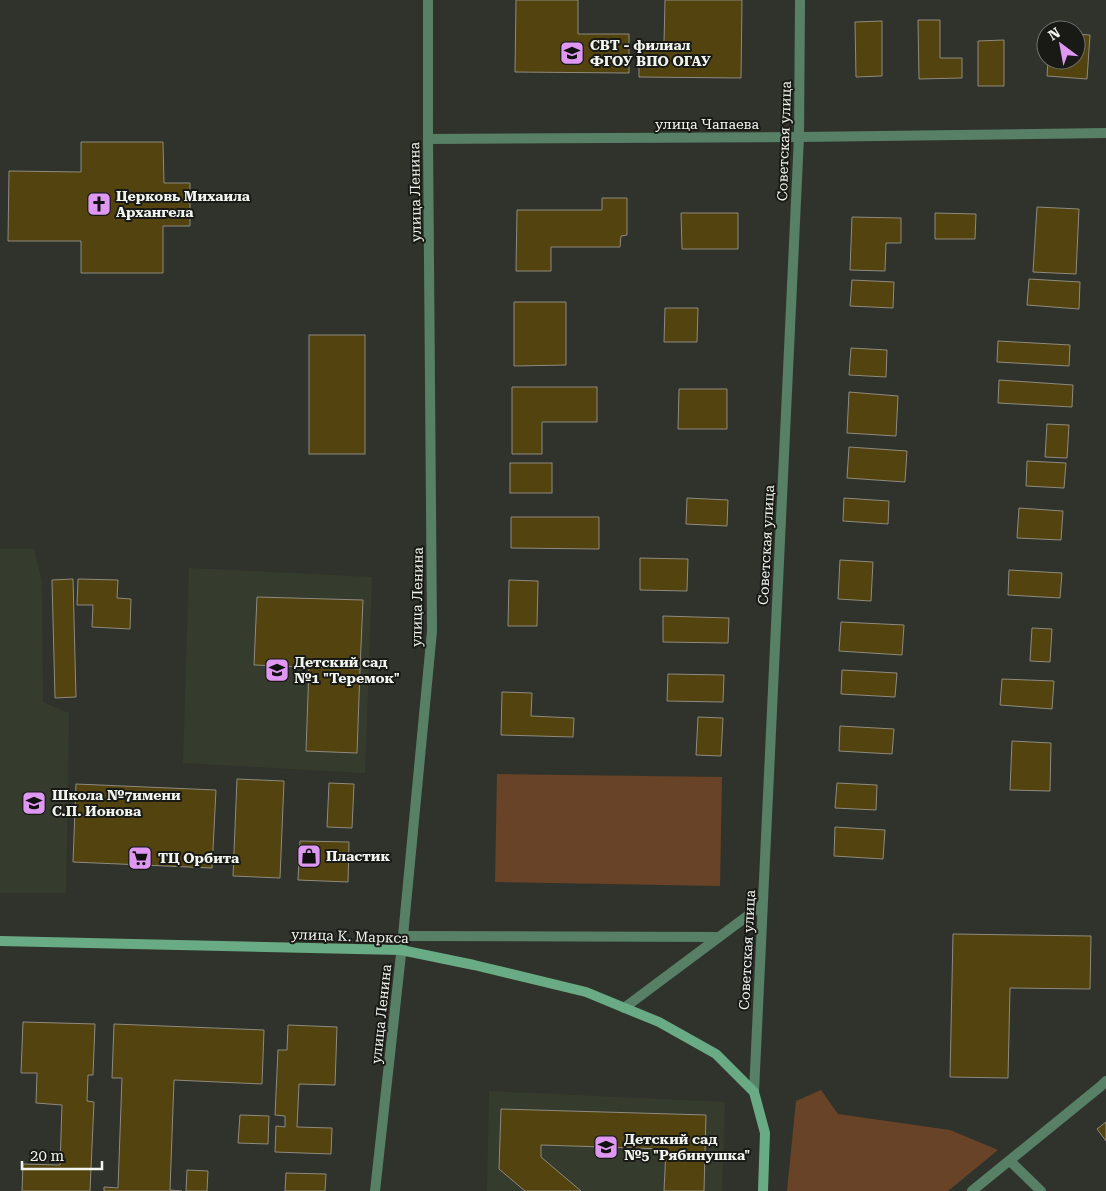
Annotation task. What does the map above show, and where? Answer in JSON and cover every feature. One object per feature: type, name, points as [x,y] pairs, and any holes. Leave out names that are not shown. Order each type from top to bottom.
[{"type":"main road","name":"улица К. Маркса","points":[[0,942],[402,950],[586,992],[659,1022],[716,1054],[754,1092]]},
{"type":"main road","points":[[754,1092],[765,1133],[763,1191]]},
{"type":"street","name":"улица Ленина","points":[[375,1191],[402,950],[432,631],[428,0]]},
{"type":"street","name":"Советская улица","points":[[754,1092],[799,137],[800,0]]},
{"type":"street","name":"улица Чапаева","points":[[428,139],[1106,133]]},
{"type":"street","points":[[624,1008],[762,905]]},
{"type":"street","points":[[403,936],[720,937]]},
{"type":"street","points":[[972,1191],[1106,1081]]},
{"type":"street","points":[[1010,1161],[1041,1191]]},
{"type":"shaded area","name":"Школа №7имени С.П. Ионова","points":[[0,549],[34,549],[42,582],[43,702],[69,713],[66,893],[0,893]]},
{"type":"shaded area","name":"Детский сад №1 \"Теремок\"","points":[[189,568],[372,577],[365,773],[183,763]]},
{"type":"shaded area","points":[[497,774],[722,777],[720,886],[495,882]]},
{"type":"shaded area","points":[[821,1090],[838,1114],[950,1130],[998,1150],[948,1191],[787,1191],[796,1101]]},
{"type":"shaded area","name":"Детский сад №5 \"Рябинушка\"","points":[[489,1091],[725,1102],[722,1191],[487,1191]]},
{"type":"building","name":"СВТ - филиал ФГОУ ВПО ОГАУ","points":[[516,0],[578,0],[578,34],[629,34],[629,73],[515,72]]},
{"type":"building","points":[[665,0],[742,0],[741,78],[639,77],[639,44],[664,43]]},
{"type":"building","points":[[918,20],[940,20],[940,58],[962,58],[962,78],[919,79]]},
{"type":"building","points":[[882,21],[882,76],[856,77],[855,22]]},
{"type":"building","points":[[1086,35],[1090,35],[1087,79],[1047,76],[1047,70],[1086,70]]},
{"type":"building","points":[[1004,40],[1004,86],[978,86],[978,41]]},
{"type":"building","name":"Церковь Михаила Архангела","points":[[81,142],[163,142],[164,183],[190,183],[190,226],[163,226],[163,273],[81,273],[81,241],[8,241],[9,171],[81,172]]},
{"type":"building","points":[[602,198],[627,198],[627,235],[621,236],[620,247],[551,247],[551,271],[516,271],[517,210],[602,210]]},
{"type":"building","points":[[1037,207],[1079,209],[1076,274],[1033,272]]},
{"type":"building","points":[[681,213],[738,213],[738,249],[682,249]]},
{"type":"building","points":[[935,213],[976,214],[975,239],[935,239]]},
{"type":"building","points":[[852,217],[901,218],[901,243],[886,243],[885,271],[850,270]]},
{"type":"building","points":[[1029,279],[1080,282],[1079,309],[1027,305]]},
{"type":"building","points":[[852,280],[894,282],[893,308],[850,306]]},
{"type":"building","points":[[514,302],[566,302],[566,365],[514,366]]},
{"type":"building","points":[[665,308],[698,308],[697,342],[664,342]]},
{"type":"building","points":[[309,335],[365,335],[365,454],[309,454]]},
{"type":"building","points":[[998,341],[1070,345],[1069,366],[997,362]]},
{"type":"building","points":[[851,348],[887,350],[886,377],[849,375]]},
{"type":"building","points":[[999,380],[1073,385],[1072,407],[998,403]]},
{"type":"building","points":[[512,387],[597,387],[597,422],[542,422],[542,454],[512,454]]},
{"type":"building","points":[[679,389],[727,389],[727,429],[678,429]]},
{"type":"building","points":[[849,392],[898,396],[896,436],[847,433]]},
{"type":"building","points":[[1047,424],[1069,425],[1067,458],[1045,457]]},
{"type":"building","points":[[849,447],[907,451],[905,482],[847,478]]},
{"type":"building","points":[[1027,461],[1066,463],[1064,488],[1026,486]]},
{"type":"building","points":[[510,463],[552,463],[552,493],[510,493]]},
{"type":"building","points":[[687,498],[728,500],[727,526],[686,524]]},
{"type":"building","points":[[844,498],[889,501],[888,524],[843,521]]},
{"type":"building","points":[[1019,508],[1063,511],[1061,540],[1017,538]]},
{"type":"building","points":[[511,517],[599,517],[599,549],[511,548]]},
{"type":"building","points":[[640,558],[688,559],[687,591],[640,590]]},
{"type":"building","points":[[840,560],[873,562],[871,601],[838,599]]},
{"type":"building","points":[[1009,570],[1062,573],[1060,598],[1008,595]]},
{"type":"building","points":[[73,579],[76,697],[55,698],[52,580]]},
{"type":"building","points":[[78,579],[118,580],[117,598],[131,599],[130,629],[92,627],[93,605],[77,605]]},
{"type":"building","points":[[509,580],[538,581],[537,626],[508,626]]},
{"type":"building","points":[[257,597],[363,600],[360,669],[254,665]]},
{"type":"building","points":[[663,616],[729,618],[728,643],[663,642]]},
{"type":"building","points":[[841,622],[904,625],[902,655],[839,651]]},
{"type":"building","points":[[1032,628],[1052,629],[1050,662],[1030,661]]},
{"type":"building","points":[[309,667],[360,669],[357,753],[306,751]]},
{"type":"building","points":[[842,670],[897,673],[895,697],[841,694]]},
{"type":"building","points":[[668,674],[724,675],[723,702],[667,701]]},
{"type":"building","points":[[1002,679],[1054,681],[1052,709],[1000,705]]},
{"type":"building","points":[[502,692],[532,693],[531,716],[574,718],[573,737],[501,735]]},
{"type":"building","points":[[698,717],[723,718],[721,756],[696,755]]},
{"type":"building","points":[[840,726],[894,729],[892,754],[839,751]]},
{"type":"building","points":[[1012,741],[1051,743],[1050,791],[1010,790]]},
{"type":"building","points":[[237,779],[284,781],[280,878],[233,876]]},
{"type":"building","points":[[329,783],[354,784],[352,828],[327,827]]},
{"type":"building","points":[[837,783],[877,785],[876,810],[835,808]]},
{"type":"building","points":[[76,784],[216,790],[212,868],[73,862]]},
{"type":"building","points":[[835,827],[885,830],[883,859],[834,856]]},
{"type":"building","points":[[300,841],[349,842],[348,882],[298,880]]},
{"type":"building","points":[[953,934],[1091,936],[1090,989],[1010,988],[1008,1078],[950,1077]]},
{"type":"building","points":[[23,1022],[95,1024],[93,1075],[88,1075],[87,1101],[94,1102],[90,1191],[22,1191],[23,1164],[60,1165],[62,1105],[36,1103],[37,1073],[21,1073]]},
{"type":"building","points":[[114,1024],[264,1030],[262,1084],[174,1080],[170,1190],[182,1191],[104,1191],[104,1187],[118,1188],[122,1078],[112,1078]]},
{"type":"building","points":[[288,1025],[337,1027],[335,1085],[299,1084],[297,1127],[332,1128],[331,1154],[275,1152],[276,1126],[285,1127],[285,1116],[275,1115],[278,1050],[287,1050]]},
{"type":"building","points":[[501,1109],[706,1115],[704,1191],[664,1191],[666,1149],[541,1145],[541,1157],[581,1191],[525,1191],[499,1169]]},
{"type":"building","points":[[240,1115],[269,1116],[268,1144],[238,1143]]},
{"type":"building","points":[[1106,1122],[1106,1141],[1097,1129]]},
{"type":"building","points":[[187,1170],[208,1171],[207,1191],[186,1191]]},
{"type":"building","points":[[286,1173],[326,1174],[325,1191],[285,1191]]},
{"type":"place","name":"СВТ - филиал ФГОУ ВПО ОГАУ","points":[[572,53]]},
{"type":"place","name":"Церковь Михаила Архангела","points":[[99,204]]},
{"type":"place","name":"Детский сад №1 \"Теремок\"","points":[[277,670]]},
{"type":"place","name":"Школа №7имени С.П. Ионова","points":[[34,803]]},
{"type":"place","name":"Пластик","points":[[309,856]]},
{"type":"place","name":"ТЦ Орбита","points":[[140,858]]},
{"type":"place","name":"Детский сад №5 \"Рябинушка\"","points":[[606,1147]]}]
